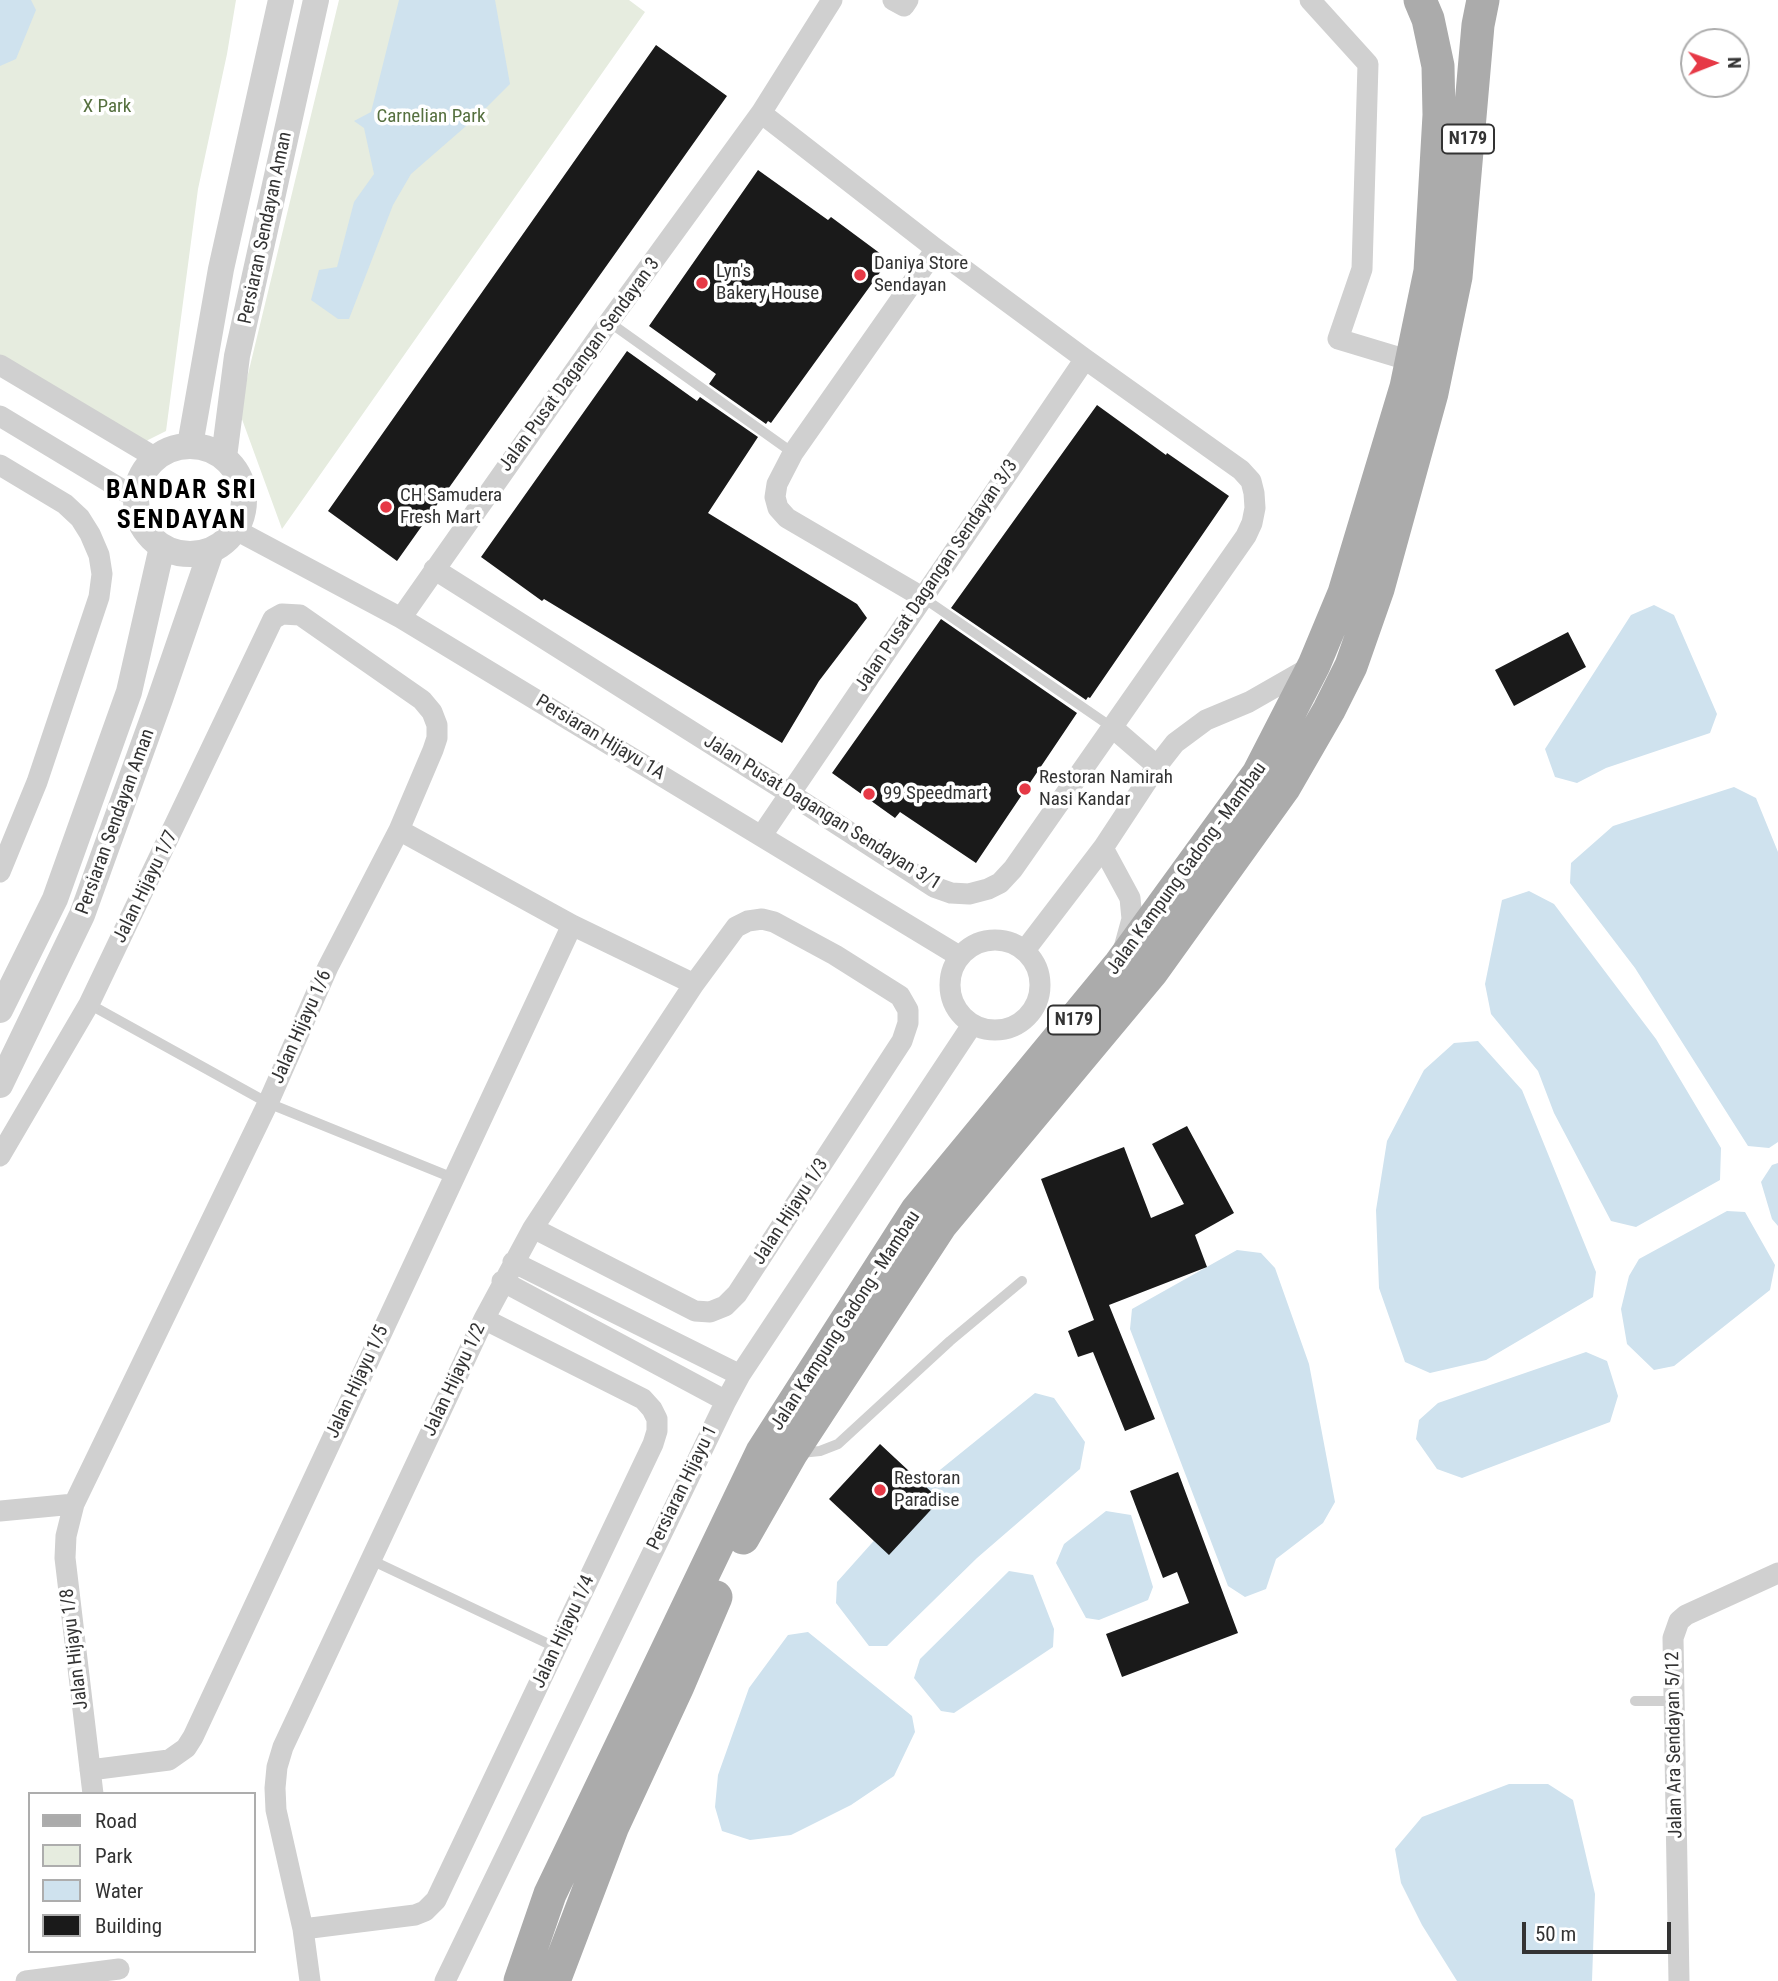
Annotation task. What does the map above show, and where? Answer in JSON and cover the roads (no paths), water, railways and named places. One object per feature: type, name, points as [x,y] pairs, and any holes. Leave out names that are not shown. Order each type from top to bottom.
[{"type":"main road","name":"Jalan Kampung Gadong - Mambau","points":[[520,1981],[550,1894],[762,1452],[917,1210],[1120,964],[1258,774],[1314,665],[1344,593],[1406,387],[1430,271],[1439,115],[1438,66],[1428,19],[1420,0]]},
{"type":"main road","name":"Jalan Kampung Gadong - Mambau","points":[[554,1981],[613,1826],[678,1686],[737,1548],[791,1454],[941,1225],[1152,972],[1276,798],[1329,710],[1351,666],[1378,589],[1428,406],[1456,277],[1478,25],[1483,0]]},
{"type":"street","name":"Persiaran Sendayan Aman","points":[[190,445],[221,269],[281,0]]},
{"type":"street","name":"Persiaran Sendayan Aman","points":[[224,457],[237,356],[316,0]]},
{"type":"street","name":"Jalan Pusat Dagangan Sendayan 3","points":[[401,618],[609,322],[761,113],[832,0]]},
{"type":"street","points":[[893,0],[904,6],[908,0]]},
{"type":"street","points":[[1310,0],[1368,64],[1362,269],[1338,339],[1411,361]]},
{"type":"street","name":"Jalan Pusat Dagangan Sendayan 3/1","points":[[434,569],[934,887],[951,893],[969,894],[1000,883],[1013,869],[1246,536],[1252,523],[1255,493],[1251,481],[1241,470],[936,250],[761,113]]},
{"type":"street","points":[[922,597],[787,518],[778,508],[775,497],[777,484],[793,453],[936,250]]},
{"type":"street","name":"Jalan Pusat Dagangan Sendayan 3/3","points":[[762,835],[1085,359]]},
{"type":"street","points":[[0,365],[156,458]]},
{"type":"street","points":[[0,416],[136,498]]},
{"type":"street","points":[[190,445],[208,448],[224,457],[242,484],[245,500],[236,530],[225,542],[211,551],[195,555],[162,547],[148,534],[139,517],[136,498],[139,483],[156,458],[190,445]]},
{"type":"street","points":[[0,465],[65,503],[80,518],[99,555],[102,574],[99,597],[37,782],[0,872]]},
{"type":"street","name":"Persiaran Hijayu 1A","points":[[236,530],[401,618],[959,956]]},
{"type":"street","name":"Persiaran Sendayan Aman","points":[[0,1010],[55,899],[129,692],[162,547]]},
{"type":"street","name":"Persiaran Sendayan Aman","points":[[0,1085],[82,915],[211,551]]},
{"type":"street","name":"Jalan Hijayu 1/6","points":[[74,1504],[268,1103],[328,967],[398,830],[437,738],[432,712],[422,700],[300,615],[282,614]]},
{"type":"street","name":"Jalan Hijayu 1/7","points":[[0,1156],[89,1004],[274,619],[282,614]]},
{"type":"street","points":[[1025,950],[1103,848],[1175,743],[1206,720],[1249,702],[1314,665]]},
{"type":"street","points":[[1113,728],[1157,766]]},
{"type":"street","points":[[398,830],[572,925],[694,984]]},
{"type":"street","points":[[1103,848],[1130,898],[1132,909],[1132,919],[1120,964]]},
{"type":"street","name":"Jalan Hijayu 1/2","points":[[310,1981],[303,1929],[276,1810],[277,1767],[283,1747],[502,1282],[533,1228],[694,984],[736,927],[747,921],[762,919],[775,922],[835,956]]},
{"type":"street","name":"Jalan Hijayu 1/5","points":[[90,1770],[169,1760],[186,1748],[193,1737],[572,925]]},
{"type":"street","points":[[998,939],[1025,950],[1034,962],[1040,983],[1036,1004],[1028,1016],[1003,1030],[987,1030],[972,1025],[960,1014],[952,1001],[949,986],[952,970],[959,956],[970,946],[984,940],[998,939]]},
{"type":"street","name":"Jalan Hijayu 1/3","points":[[533,1228],[695,1311],[710,1312],[725,1306],[737,1294],[902,1041],[908,1023],[908,1010],[900,996],[835,956]]},
{"type":"street","name":"Persiaran Hijayu 1","points":[[445,1981],[740,1375],[972,1025]]},
{"type":"street","points":[[513,1262],[740,1375]]},
{"type":"street","points":[[502,1282],[726,1401]]},
{"type":"street","name":"Jalan Hijayu 1/4","points":[[303,1929],[415,1916],[436,1900],[657,1431],[657,1419],[643,1399],[484,1319]]},
{"type":"street","points":[[0,1511],[74,1504]]},
{"type":"street","name":"Jalan Hijayu 1/8","points":[[74,1504],[66,1536],[65,1558],[93,1792]]},
{"type":"street","name":"Jalan Ara Sendayan 5/12","points":[[1679,1981],[1673,1639],[1679,1621],[1686,1615],[1778,1573]]},
{"type":"street","points":[[26,1981],[119,1967]]},
{"type":"lane","points":[[609,322],[793,453]]},
{"type":"lane","points":[[922,597],[1113,728]]},
{"type":"lane","points":[[89,1004],[268,1103],[453,1178]]},
{"type":"lane","points":[[791,1454],[820,1451],[838,1444],[950,1341],[1021,1281]]},
{"type":"lane","points":[[371,1560],[557,1648]]},
{"type":"lane","points":[[1635,1701],[1674,1701]]},
{"type":"water","points":[[0,0],[31,0],[36,10],[16,59],[0,66]]},
{"type":"water","points":[[399,0],[495,0],[510,84],[411,174],[393,205],[349,319],[338,319],[311,300],[319,270],[337,267],[354,202],[374,174],[364,128],[354,121],[371,112]]},
{"type":"water","points":[[1654,605],[1674,615],[1717,714],[1710,733],[1606,768],[1577,783],[1555,777],[1545,749],[1631,615]]},
{"type":"water","points":[[1734,787],[1756,798],[1778,852],[1778,1142],[1769,1148],[1748,1146],[1635,968],[1570,883],[1571,863],[1613,826]]},
{"type":"water","points":[[1529,891],[1554,904],[1656,1039],[1721,1148],[1720,1180],[1636,1227],[1611,1221],[1554,1113],[1538,1071],[1491,1014],[1485,984],[1502,900]]},
{"type":"water","points":[[1478,1041],[1522,1090],[1596,1272],[1593,1297],[1486,1360],[1430,1373],[1405,1362],[1379,1288],[1376,1210],[1387,1141],[1424,1070],[1454,1043]]},
{"type":"water","points":[[1778,1163],[1778,1226],[1772,1219],[1761,1182],[1772,1165]]},
{"type":"water","points":[[1727,1211],[1745,1212],[1775,1265],[1770,1290],[1674,1366],[1654,1370],[1627,1344],[1621,1309],[1629,1276],[1639,1259]]},
{"type":"water","points":[[1237,1250],[1261,1253],[1275,1268],[1309,1364],[1335,1502],[1323,1523],[1276,1559],[1266,1589],[1245,1597],[1228,1586],[1130,1329],[1132,1309]]},
{"type":"water","points":[[1586,1352],[1607,1361],[1618,1396],[1610,1422],[1462,1478],[1437,1469],[1416,1439],[1419,1420],[1438,1403]]},
{"type":"water","points":[[1035,1393],[1054,1398],[1085,1442],[1080,1469],[977,1558],[887,1646],[869,1646],[836,1603],[837,1582],[930,1478]]},
{"type":"water","points":[[1106,1511],[1131,1515],[1153,1587],[1148,1600],[1099,1620],[1086,1618],[1056,1563],[1064,1544]]},
{"type":"water","points":[[1009,1571],[1033,1575],[1054,1629],[1053,1647],[954,1713],[941,1711],[914,1678],[920,1659]]},
{"type":"water","points":[[808,1632],[912,1716],[915,1732],[894,1776],[851,1805],[791,1835],[750,1840],[722,1831],[715,1807],[718,1775],[749,1688],[788,1635]]},
{"type":"water","points":[[1509,1784],[1548,1784],[1573,1800],[1595,1894],[1592,1981],[1457,1981],[1422,1925],[1401,1883],[1395,1849],[1422,1817]]},
{"type":"place","name":"Daniya Store Sendayan","points":[[860,275]]},
{"type":"place","name":"Lyn's Bakery House","points":[[702,283]]},
{"type":"place","name":"CH Samudera Fresh Mart","points":[[386,507]]},
{"type":"place","name":"Restoran Namirah Nasi Kandar","points":[[1025,789]]},
{"type":"place","name":"99 Speedmart","points":[[869,794]]},
{"type":"place","name":"Restoran Paradise","points":[[880,1490]]},
{"type":"district","name":"BANDAR SRI SENDAYAN","points":[[182,506]]},
{"type":"park label","name":"X Park","points":[[107,107]]},
{"type":"park label","name":"Carnelian Park","points":[[431,117]]}]
